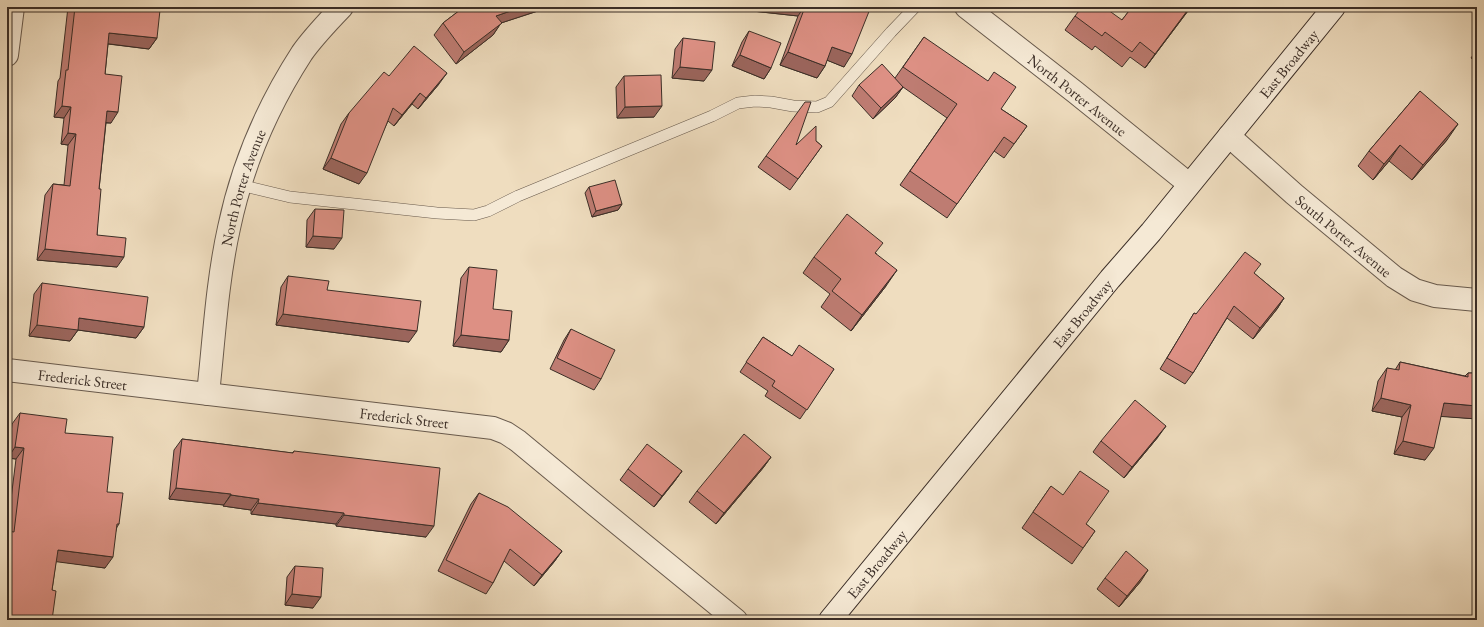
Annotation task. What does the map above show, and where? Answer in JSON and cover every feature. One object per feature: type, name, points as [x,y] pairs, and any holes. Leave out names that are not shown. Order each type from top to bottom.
[{"type":"street","points":[[7,55],[13,7]]},
{"type":"street","name":"North Porter Avenue","points":[[208,394],[219,294],[229,229],[240,186],[255,144],[272,105],[303,53],[317,34],[342,7]]},
{"type":"street","name":"North Porter Avenue","points":[[966,7],[1076,92],[1189,184]]},
{"type":"street","name":"East Broadway","points":[[830,620],[1100,290],[1151,232],[1334,7]]},
{"type":"street","name":"South Porter Avenue","points":[[1229,136],[1294,194],[1394,277],[1415,290],[1435,296],[1477,300]]},
{"type":"street","name":"Frederick Street","points":[[7,370],[493,428],[506,433],[518,441],[736,620]]},
{"type":"lane","points":[[240,186],[290,197],[436,213],[474,215],[488,212],[518,196],[712,116],[738,103],[755,101],[793,106],[817,107],[829,102],[915,7]]},
{"type":"building","points":[[75,7],[135,7],[160,10],[157,38],[109,33],[105,74],[122,76],[118,112],[107,111],[99,189],[101,189],[97,235],[126,238],[124,257],[45,249],[53,184],[70,186],[76,134],[68,133],[71,107],[62,106],[66,70],[68,70]]},
{"type":"building","points":[[464,7],[522,7],[496,16],[502,23],[464,52],[443,23]]},
{"type":"building","points":[[805,7],[865,7],[870,9],[852,54],[832,47],[825,66],[788,52]]},
{"type":"building","points":[[1082,7],[1104,7],[1122,20],[1132,7],[1190,7],[1155,54],[1140,42],[1132,52],[1105,32],[1102,36],[1075,16]]},
{"type":"building","points":[[749,31],[781,43],[771,68],[740,55]]},
{"type":"building","points":[[924,37],[988,81],[994,72],[1016,87],[1001,109],[1027,126],[1014,144],[1004,137],[957,204],[910,171],[957,104],[903,67]]},
{"type":"building","points":[[683,38],[715,42],[712,70],[680,67]]},
{"type":"building","points":[[414,46],[447,73],[426,98],[420,93],[402,115],[393,108],[367,173],[331,158],[349,113],[384,72],[389,76]]},
{"type":"building","points":[[882,64],[903,87],[881,108],[859,85]]},
{"type":"building","points":[[661,75],[662,106],[625,107],[624,76]]},
{"type":"building","points":[[1420,91],[1458,124],[1423,165],[1400,145],[1384,164],[1369,151]]},
{"type":"building","points":[[805,102],[811,102],[796,145],[816,126],[816,141],[822,146],[798,179],[766,156]]},
{"type":"building","points":[[615,180],[622,204],[596,211],[589,187]]},
{"type":"building","points":[[315,209],[344,210],[342,238],[313,236]]},
{"type":"building","points":[[847,214],[883,243],[875,253],[897,270],[862,315],[832,291],[841,279],[814,257]]},
{"type":"building","points":[[1245,252],[1261,264],[1254,273],[1284,298],[1260,328],[1234,306],[1193,373],[1167,358],[1194,313],[1196,314]]},
{"type":"building","points":[[469,267],[497,270],[493,309],[512,311],[509,340],[461,335]]},
{"type":"building","points":[[288,276],[329,281],[327,290],[421,301],[417,331],[283,314]]},
{"type":"building","points":[[42,283],[148,297],[144,327],[79,318],[78,330],[37,325]]},
{"type":"building","points":[[571,329],[615,350],[601,379],[557,358]]},
{"type":"building","points":[[763,337],[792,356],[799,345],[834,369],[807,410],[772,386],[775,381],[746,362]]},
{"type":"building","points":[[1400,362],[1468,377],[1468,373],[1477,373],[1477,406],[1444,403],[1434,448],[1403,441],[1411,405],[1381,398],[1387,368],[1399,370]]},
{"type":"building","points":[[1135,400],[1166,426],[1132,467],[1101,441]]},
{"type":"building","points":[[20,413],[67,419],[65,433],[113,437],[107,492],[123,493],[113,557],[58,550],[52,590],[56,591],[52,620],[7,620],[7,531],[14,532],[24,448],[15,447]]},
{"type":"building","points":[[744,434],[771,457],[724,513],[697,491]]},
{"type":"building","points":[[182,439],[293,453],[294,451],[440,468],[434,526],[344,515],[344,513],[258,503],[259,499],[231,494],[176,488]]},
{"type":"building","points":[[647,444],[682,471],[662,496],[628,469]]},
{"type":"building","points":[[1080,471],[1109,491],[1086,524],[1095,531],[1083,548],[1033,512],[1051,486],[1063,495]]},
{"type":"building","points":[[479,493],[508,507],[562,551],[542,575],[510,549],[493,583],[446,560]]},
{"type":"building","points":[[1126,551],[1148,570],[1127,596],[1105,578]]},
{"type":"building","points":[[295,566],[323,568],[321,597],[292,594]]}]
